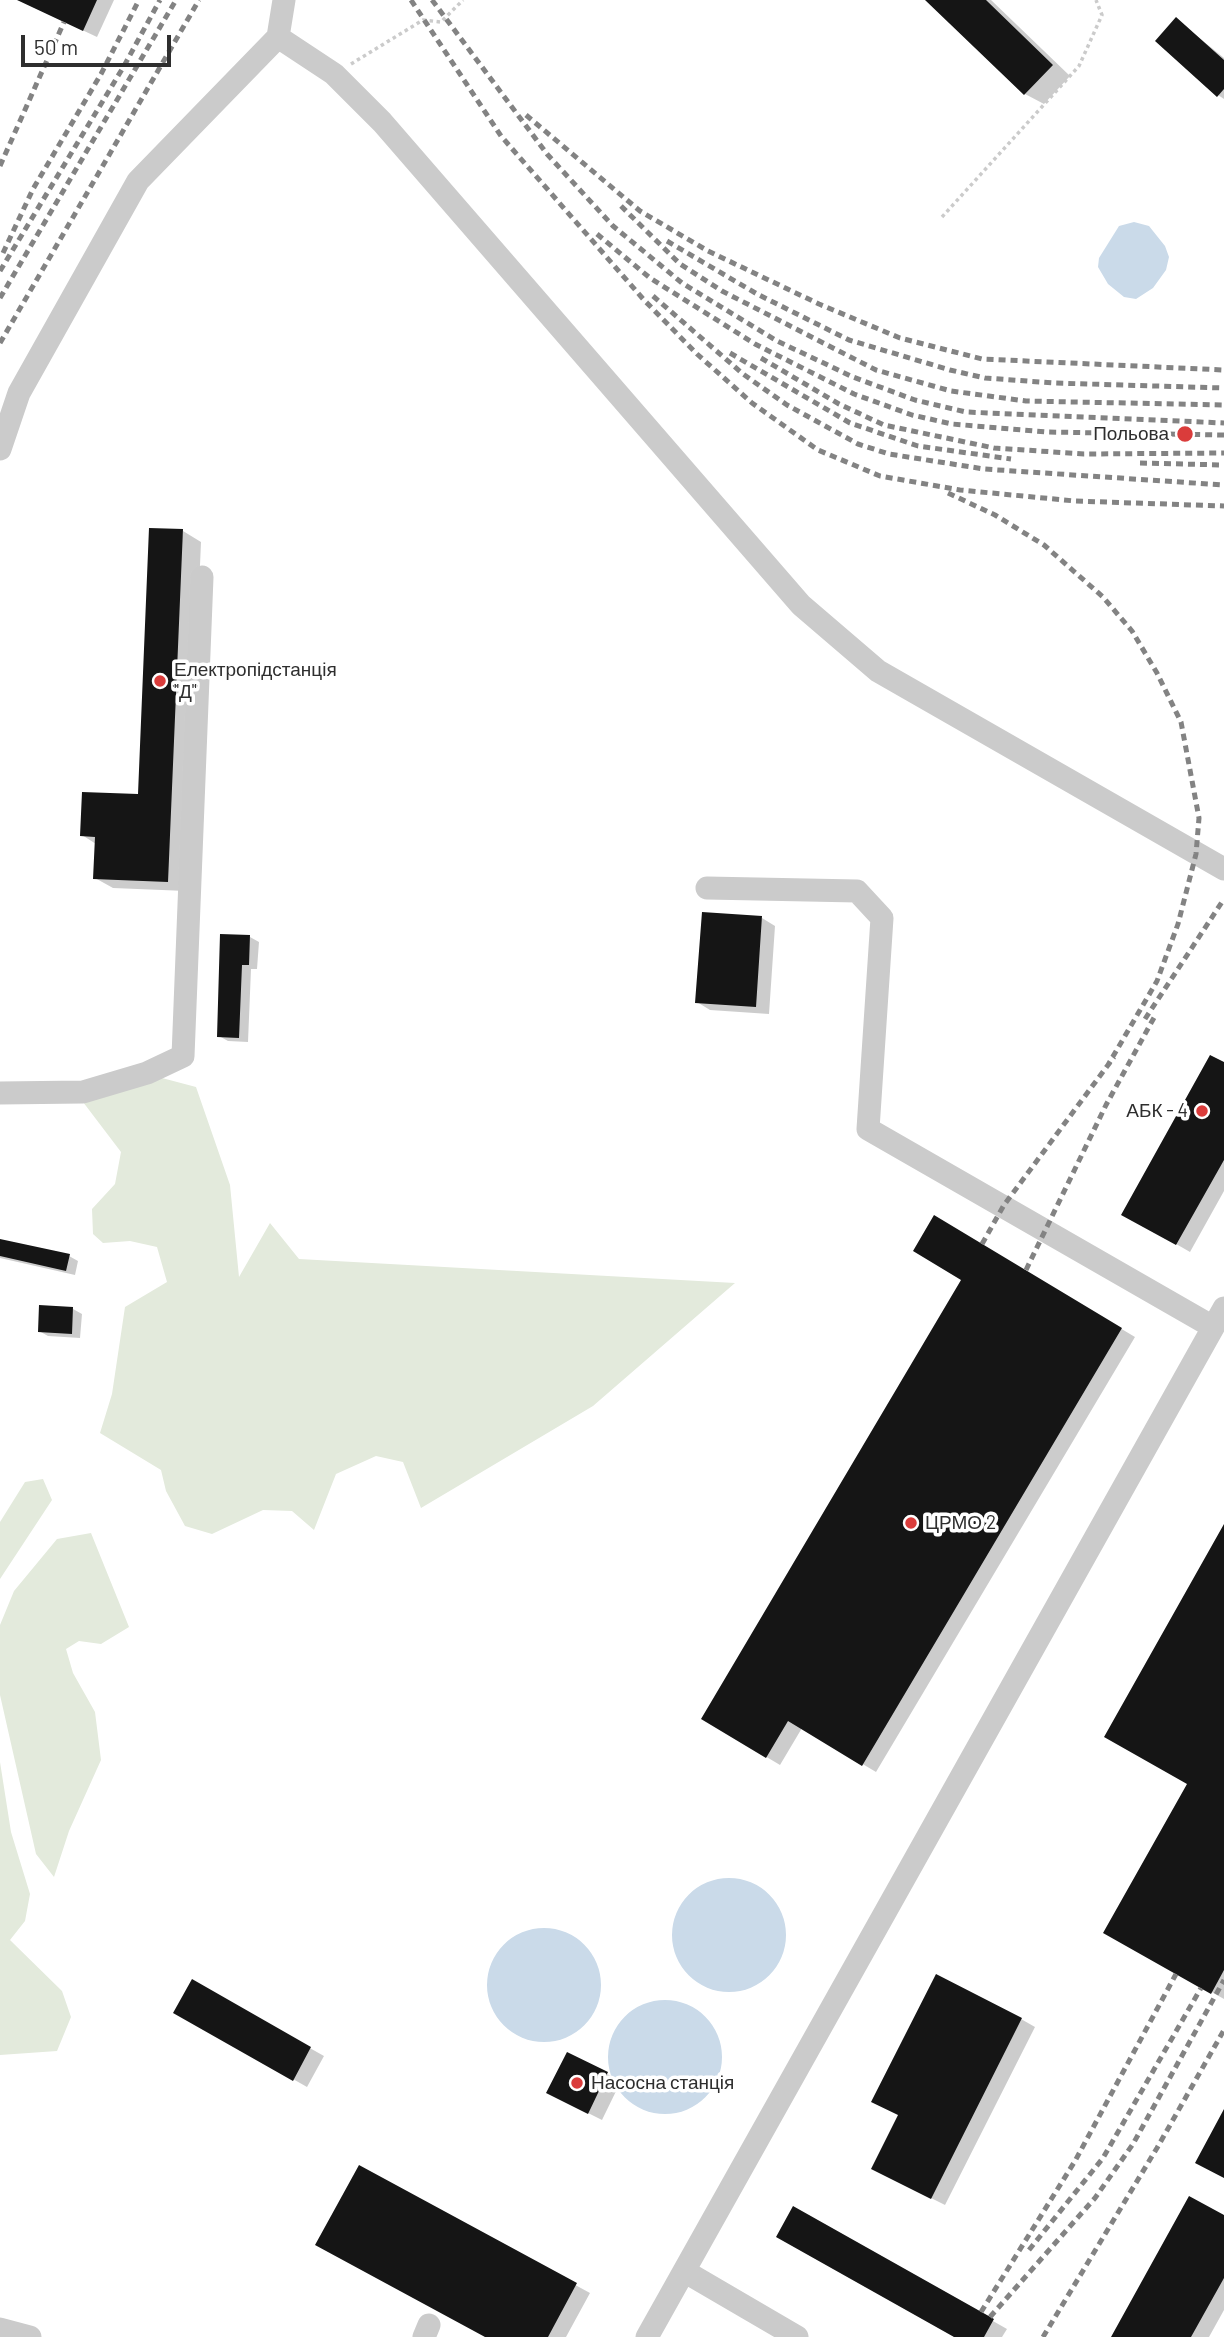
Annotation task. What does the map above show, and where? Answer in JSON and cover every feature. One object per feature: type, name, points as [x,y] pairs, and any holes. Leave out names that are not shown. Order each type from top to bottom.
[{"type":"street","points":[[0,449],[19,393],[138,181],[278,37],[284,0]]},
{"type":"street","points":[[278,37],[334,74],[382,122],[801,605],[878,671],[1224,869]]},
{"type":"street","points":[[0,1093],[83,1092],[147,1073],[183,1056],[202,577]]},
{"type":"street","points":[[647,2337],[1218,1318],[869,1129],[882,918],[857,891],[707,888]]},
{"type":"street","points":[[684,2271],[797,2337]]},
{"type":"street","points":[[0,2329],[30,2337]]},
{"type":"path","points":[[334,74],[423,20],[441,22],[463,0]]},
{"type":"path","points":[[942,217],[1079,66],[1102,15],[1096,0]]},
{"type":"shaded area","points":[[162,1078],[196,1087],[230,1185],[239,1277],[270,1223],[299,1259],[735,1283],[593,1406],[421,1508],[403,1462],[376,1456],[336,1474],[314,1530],[292,1511],[263,1510],[212,1534],[185,1526],[166,1491],[161,1470],[100,1433],[112,1394],[125,1307],[167,1282],[157,1247],[130,1241],[103,1243],[93,1234],[92,1209],[115,1184],[121,1152],[83,1102]]},
{"type":"shaded area","points":[[43,1479],[52,1500],[0,1579],[0,1522],[25,1482]]},
{"type":"shaded area","points":[[91,1533],[129,1627],[101,1644],[79,1641],[66,1649],[73,1673],[95,1712],[101,1760],[69,1831],[54,1877],[36,1854],[0,1695],[0,1625],[14,1591],[57,1539]]},
{"type":"shaded area","points":[[0,1762],[11,1832],[30,1894],[25,1921],[10,1940],[62,1991],[71,2017],[57,2051],[0,2055]]},
{"type":"water","points":[[1134,222],[1149,226],[1165,246],[1169,257],[1166,270],[1153,288],[1136,299],[1124,297],[1108,284],[1098,267],[1099,258],[1119,226]]},
{"type":"water","points":[[729,1878],[751,1883],[769,1895],[781,1913],[786,1935],[781,1957],[769,1975],[751,1987],[729,1992],[707,1987],[689,1975],[677,1957],[672,1935],[677,1913],[689,1895],[707,1883]]},
{"type":"water","points":[[544,1928],[566,1933],[584,1945],[596,1963],[601,1985],[596,2007],[584,2025],[566,2037],[544,2042],[522,2037],[504,2025],[492,2007],[487,1985],[492,1963],[504,1945],[522,1933]]},
{"type":"water","points":[[665,2000],[687,2005],[705,2017],[717,2035],[722,2057],[717,2079],[705,2097],[687,2109],[665,2114],[643,2109],[625,2097],[613,2079],[608,2057],[613,2035],[625,2017],[643,2005]]},
{"type":"building","points":[[17,0],[97,0],[83,31]]},
{"type":"building","points":[[925,0],[986,0],[1053,65],[1024,95]]},
{"type":"building","points":[[1176,17],[1224,60],[1224,89],[1217,97],[1155,41]]},
{"type":"building","name":"Електропідстанція \"Д\"","points":[[149,528],[183,529],[168,882],[93,879],[95,837],[80,836],[82,792],[138,794]]},
{"type":"building","points":[[702,912],[762,916],[756,1007],[695,1003]]},
{"type":"building","points":[[220,934],[250,935],[249,965],[242,965],[239,1038],[217,1037]]},
{"type":"building","name":"АБК - 4","points":[[1210,1055],[1224,1062],[1224,1160],[1176,1245],[1121,1215]]},
{"type":"building","name":"ЦРМО 2","points":[[934,1215],[1122,1328],[862,1766],[788,1721],[766,1758],[701,1719],[961,1280],[913,1251]]},
{"type":"building","points":[[0,1239],[70,1254],[66,1271],[0,1256]]},
{"type":"building","points":[[39,1305],[73,1307],[72,1334],[38,1332]]},
{"type":"building","points":[[1224,1524],[1224,1970],[1211,1994],[1103,1933],[1187,1784],[1104,1737]]},
{"type":"building","points":[[936,1974],[1022,2018],[931,2199],[871,2169],[898,2115],[871,2102]]},
{"type":"building","points":[[192,1979],[311,2047],[293,2081],[173,2013]]},
{"type":"building","name":"Насосна станція","points":[[567,2052],[608,2072],[588,2114],[546,2093]]},
{"type":"building","points":[[1224,2109],[1224,2178],[1195,2163]]},
{"type":"building","points":[[359,2165],[577,2283],[548,2337],[485,2337],[315,2245]]},
{"type":"building","points":[[1189,2196],[1224,2215],[1224,2278],[1191,2337],[1111,2337]]},
{"type":"building","points":[[793,2206],[994,2319],[984,2337],[954,2337],[776,2237]]},
{"type":"railway","points":[[3,253],[33,189],[101,74],[139,0]]},
{"type":"railway","points":[[0,271],[124,66],[160,0]]},
{"type":"railway","points":[[0,298],[176,0]]},
{"type":"railway","points":[[0,343],[199,0]]},
{"type":"railway","points":[[411,0],[501,136],[644,300],[697,354],[752,403],[818,450],[880,476],[960,490],[1075,501],[1224,506]]},
{"type":"railway","points":[[432,0],[547,154],[613,226],[682,283],[777,341],[853,377],[915,400],[966,412],[1224,423]]},
{"type":"railway","points":[[0,166],[64,22]]},
{"type":"railway","points":[[526,115],[640,211],[708,251],[819,304],[900,338],[982,359],[1224,370]]},
{"type":"railway","points":[[621,206],[680,264],[722,291],[876,370],[951,391],[1026,401],[1224,405]]},
{"type":"railway","points":[[597,234],[650,278],[755,344],[854,394],[912,415],[952,424],[1047,432],[1224,435]]},
{"type":"railway","points":[[667,241],[757,294],[849,340],[950,370],[985,378],[1054,383],[1224,388]]},
{"type":"railway","points":[[653,296],[743,374],[787,405],[858,444],[889,454],[984,469],[1224,485]]},
{"type":"railway","points":[[730,353],[850,423],[918,446],[1011,459]]},
{"type":"railway","points":[[761,358],[839,404],[884,425],[994,448],[1084,454],[1224,453]]},
{"type":"railway","points":[[1140,463],[1224,465]]},
{"type":"railway","points":[[948,493],[995,515],[1044,545],[1103,597],[1132,631],[1181,722],[1199,818],[1196,854],[1178,924],[1157,981],[1108,1065]]},
{"type":"railway","points":[[1145,1019],[1224,899]]},
{"type":"railway","points":[[1026,1270],[1106,1105],[1156,1014]]},
{"type":"railway","points":[[982,1244],[1004,1205],[1114,1057]]},
{"type":"railway","points":[[981,2312],[1075,2161],[1176,1974]]},
{"type":"railway","points":[[990,2317],[1095,2198],[1133,2144],[1224,1980]]},
{"type":"railway","points":[[1029,2250],[1103,2158],[1201,1988]]},
{"type":"railway","points":[[1043,2337],[1157,2148],[1224,2030]]},
{"type":"place","name":"Польова","points":[[1185,434]]},
{"type":"place","name":"Електропідстанція \"Д\"","points":[[160,681]]},
{"type":"place","name":"АБК - 4","points":[[1202,1111]]},
{"type":"place","name":"ЦРМО 2","points":[[911,1523]]},
{"type":"place","name":"Насосна станція","points":[[577,2083]]}]
